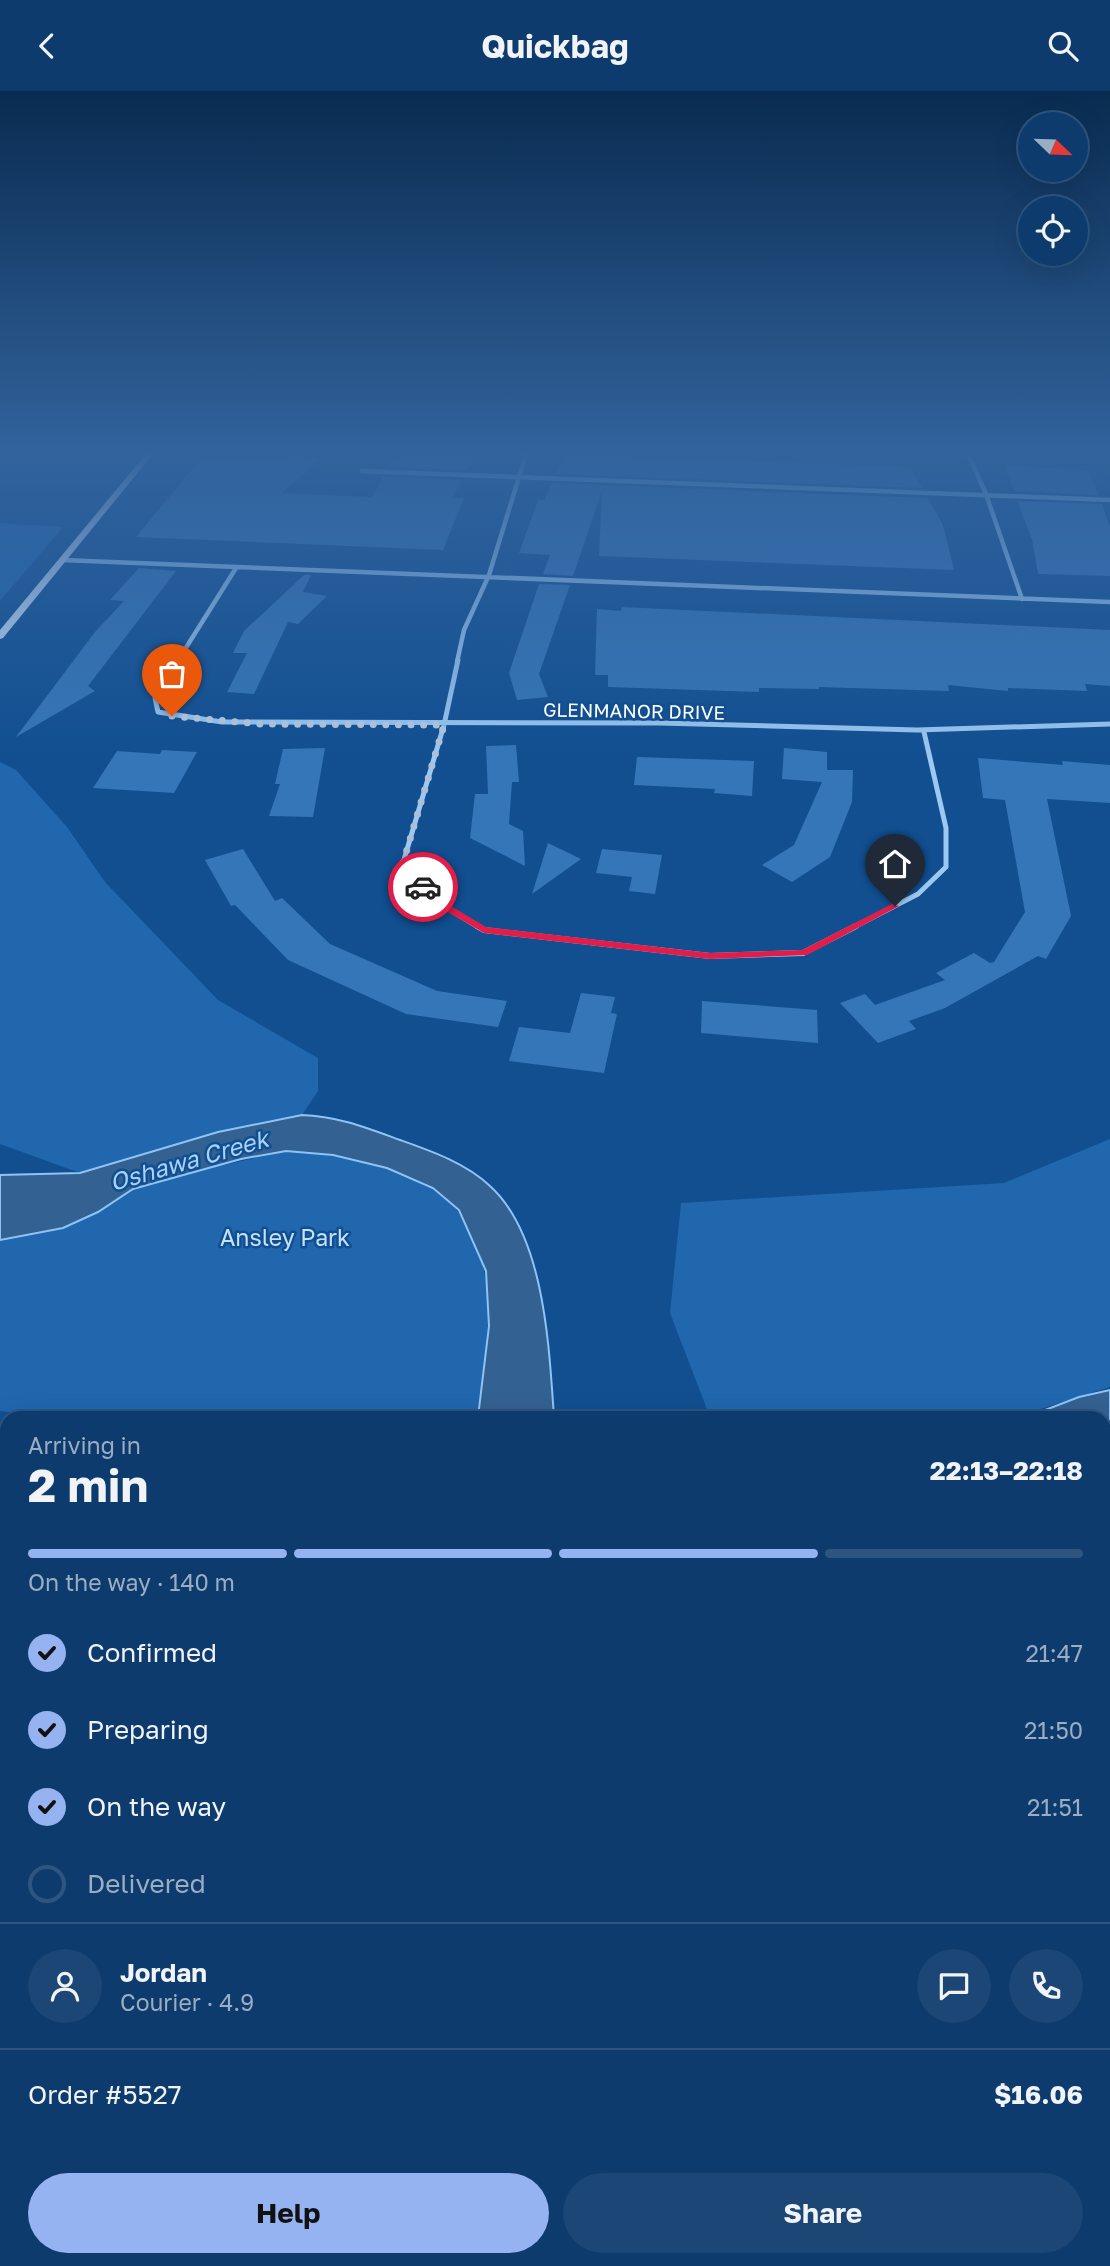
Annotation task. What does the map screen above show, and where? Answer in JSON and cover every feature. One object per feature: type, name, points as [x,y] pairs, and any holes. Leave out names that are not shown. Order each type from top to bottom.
[{"type":"main road","points":[[0,636],[66,556]]},
{"type":"street","points":[[495,556],[489,575],[464,630],[444,725],[403,863],[432,899],[484,930],[710,956],[803,953],[918,894],[946,867],[946,828],[924,732]]},
{"type":"street","points":[[1007,556],[1022,599]]},
{"type":"street","points":[[62,560],[489,575],[1110,602]]},
{"type":"street","name":"GLENMANOR DRIVE","points":[[236,568],[155,698],[158,712],[187,720],[260,724],[600,723],[924,732],[1047,730],[1110,724]]},
{"type":"green space","points":[[0,556],[39,556],[0,601]]},
{"type":"green space","points":[[0,762],[16,770],[67,827],[105,882],[218,1000],[318,1058],[318,1091],[302,1115],[218,1132],[80,1173],[0,1144]]},
{"type":"green space","points":[[1110,1139],[1110,1387],[1034,1411],[708,1411],[670,1313],[681,1203],[1004,1183]]},
{"type":"green space","name":"Ansley Park","points":[[286,1151],[383,1166],[420,1179],[435,1189],[454,1206],[467,1225],[484,1269],[488,1316],[479,1411],[0,1411],[0,1240],[63,1228],[98,1212],[133,1189],[175,1176]]},
{"type":"water","name":"Oshawa Creek","points":[[302,1115],[327,1118],[352,1123],[448,1158],[481,1178],[508,1207],[522,1233],[533,1263],[546,1327],[554,1411],[479,1411],[489,1326],[486,1271],[459,1210],[433,1188],[387,1168],[333,1155],[286,1151],[241,1159],[133,1189],[98,1212],[63,1228],[0,1240],[0,1175],[80,1173],[218,1132]]},
{"type":"water","points":[[1110,1390],[1110,1411],[1043,1411],[1079,1397]]},
{"type":"building","points":[[550,556],[580,556],[573,576],[543,574]]},
{"type":"building","points":[[599,556],[950,556],[954,570]]},
{"type":"building","points":[[1035,556],[1110,556],[1110,576],[1038,574]]},
{"type":"building","points":[[139,568],[176,571],[88,686],[95,691],[16,737],[95,632],[124,601],[110,600]]},
{"type":"building","points":[[304,575],[311,575],[303,592],[327,596],[298,624],[288,622],[254,694],[227,692],[247,653],[233,653],[244,631]]},
{"type":"building","points":[[539,584],[570,585],[539,674],[548,697],[517,700],[509,673]]},
{"type":"building","points":[[622,607],[1110,630],[1110,686],[1085,684],[1087,691],[1008,688],[1008,691],[948,685],[949,691],[819,687],[759,688],[759,692],[608,687],[608,675],[595,675],[597,609],[621,611]]},
{"type":"building","points":[[516,745],[519,782],[512,782],[509,824],[523,831],[525,866],[470,838],[475,794],[488,794],[486,746]]},
{"type":"building","points":[[325,748],[313,817],[269,816],[280,784],[275,784],[283,749]]},
{"type":"building","points":[[784,748],[827,752],[827,770],[853,770],[852,802],[830,857],[792,882],[762,865],[794,845],[822,782],[782,779]]},
{"type":"building","points":[[162,750],[197,752],[174,793],[93,788],[117,751],[160,754]]},
{"type":"building","points":[[637,757],[754,761],[752,796],[714,793],[715,789],[634,785]]},
{"type":"building","points":[[978,758],[1063,765],[1062,761],[1110,765],[1110,803],[1047,799],[1071,916],[1046,959],[1038,956],[945,1008],[909,1021],[916,1029],[878,1043],[840,1003],[865,994],[875,1005],[945,980],[936,973],[974,953],[990,963],[994,962],[1025,912],[1005,800],[983,798]]},
{"type":"building","points":[[548,843],[581,859],[532,894]]},
{"type":"building","points":[[243,849],[275,901],[282,898],[330,944],[437,991],[507,1001],[498,1027],[406,1014],[288,960],[235,905],[231,906],[205,860]]},
{"type":"building","points":[[602,849],[662,855],[655,894],[629,891],[632,877],[596,873]]},
{"type":"building","points":[[581,993],[615,997],[611,1013],[617,1014],[604,1073],[509,1061],[519,1027],[570,1033]]},
{"type":"building","points":[[702,1001],[817,1010],[818,1043],[701,1033]]},
{"type":"way so far","points":[[172,716],[187,720],[260,724],[444,725],[403,863],[423,887]]},
{"type":"route","points":[[423,887],[432,899],[484,930],[710,956],[803,953],[895,906]]}]
